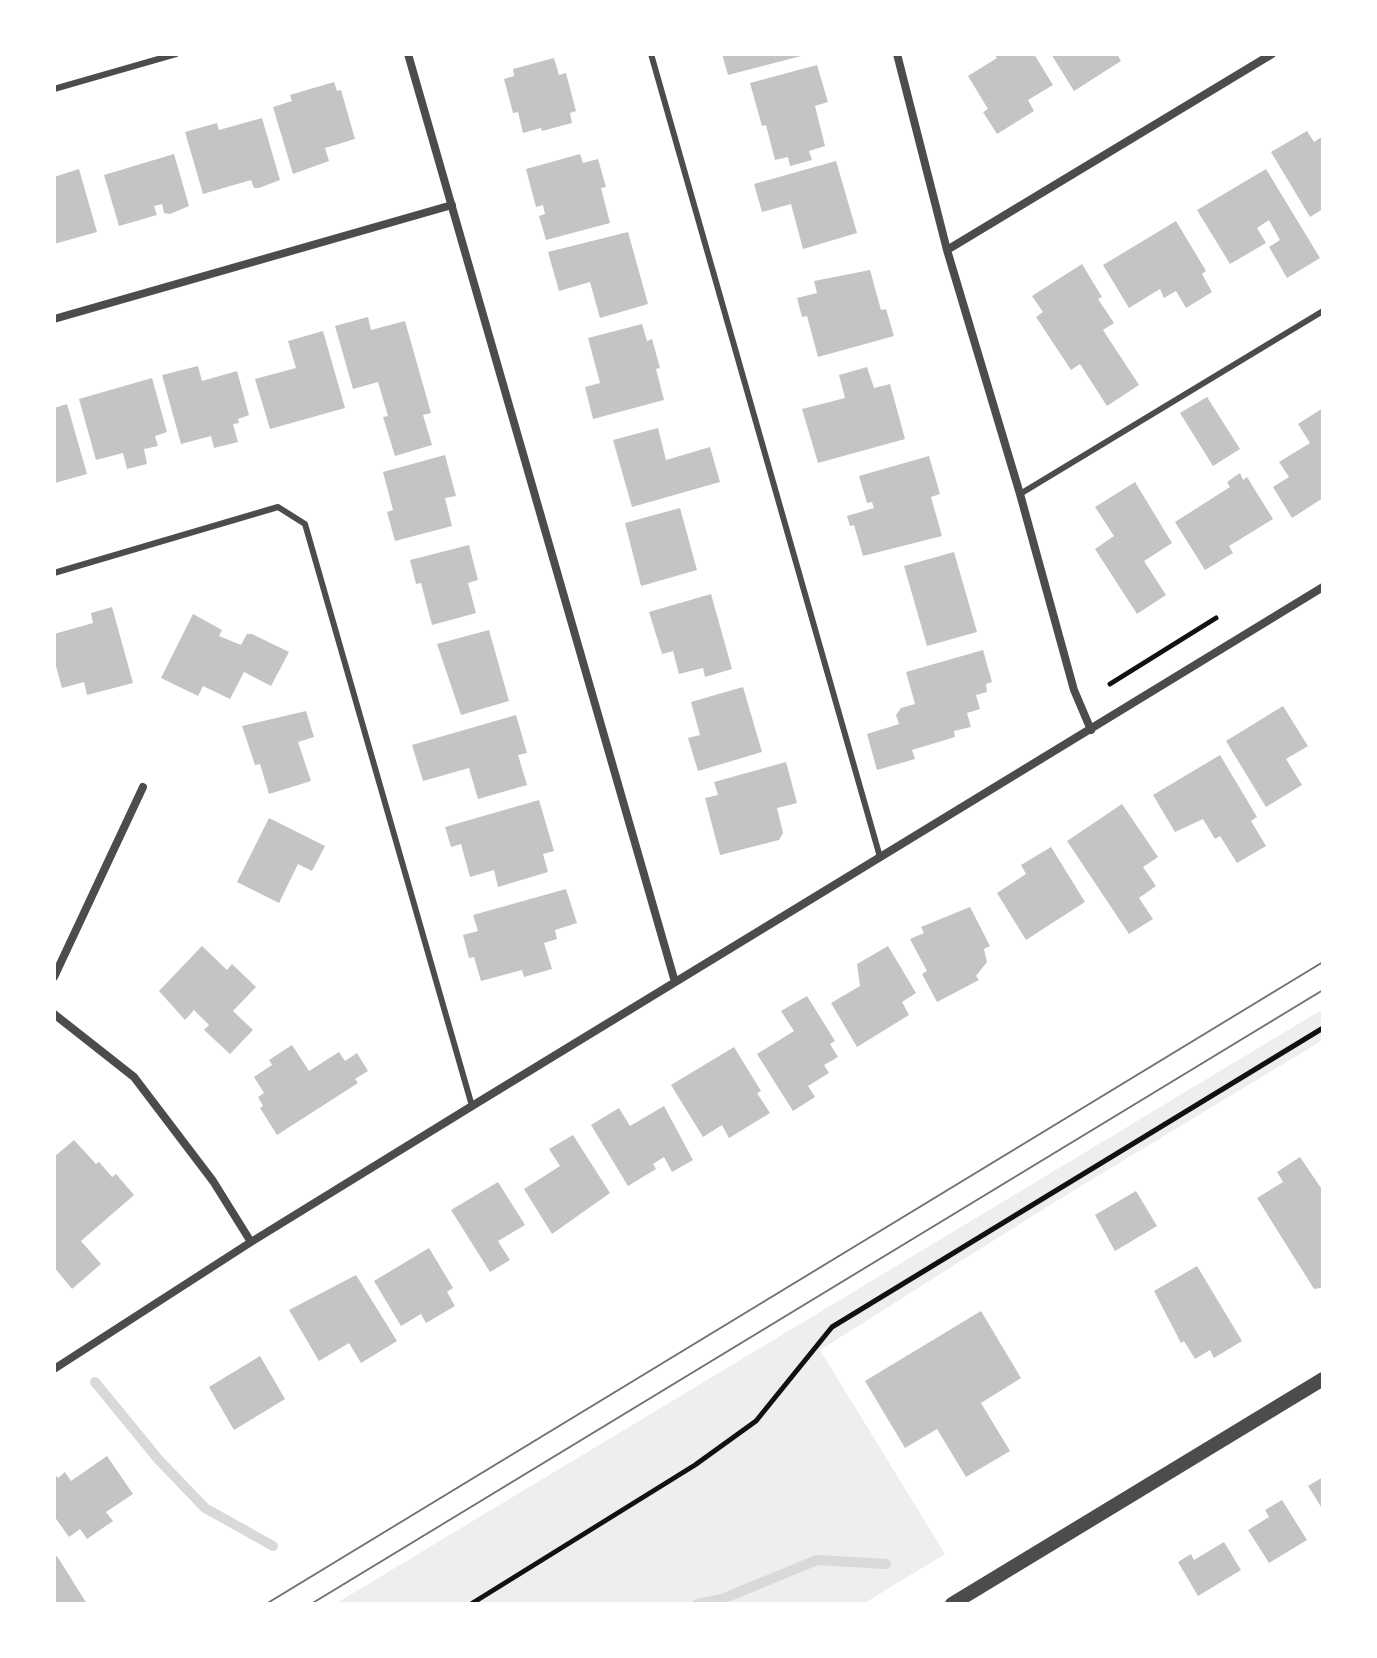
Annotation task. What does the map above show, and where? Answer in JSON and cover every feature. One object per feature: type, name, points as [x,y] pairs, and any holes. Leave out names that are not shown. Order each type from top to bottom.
[{"type":"street","points":[[408,54],[675,982]]},
{"type":"street","points":[[897,54],[947,250],[1020,494],[1074,690],[1091,730]]},
{"type":"street","points":[[947,250],[1272,54]]},
{"type":"street","points":[[54,319],[452,205]]},
{"type":"street","points":[[54,1369],[251,1242],[1323,587]]},
{"type":"street","points":[[54,977],[143,787]]},
{"type":"street","points":[[54,1014],[134,1077],[213,1181],[251,1242]]},
{"type":"street","points":[[952,1604],[1323,1379]]},
{"type":"lane","points":[[54,89],[176,54]]},
{"type":"lane","points":[[651,54],[880,857]]},
{"type":"lane","points":[[1020,494],[1323,311]]},
{"type":"lane","points":[[54,573],[278,507],[305,524],[472,1106]]},
{"type":"path","points":[[1110,684],[1216,618]]},
{"type":"path","points":[[471,1604],[695,1465],[756,1421],[832,1327],[1323,1028]]},
{"type":"shaded area","points":[[1323,1009],[1323,1040],[1053,1203],[820,1350],[945,1554],[863,1604],[335,1604]]},
{"type":"building","points":[[722,54],[805,54],[805,55],[728,75]]},
{"type":"building","points":[[994,54],[1034,54],[1053,85],[1028,100],[1034,111],[997,134],[983,112],[988,109],[968,76],[997,58]]},
{"type":"building","points":[[1051,54],[1117,54],[1121,61],[1074,91]]},
{"type":"building","points":[[554,58],[559,75],[566,73],[576,111],[570,113],[572,123],[523,133],[518,112],[513,113],[504,79],[514,76],[513,69]]},
{"type":"building","points":[[817,65],[828,102],[815,106],[825,146],[809,151],[812,160],[790,166],[788,157],[775,160],[750,83]]},
{"type":"building","points":[[334,82],[337,91],[341,90],[355,139],[325,148],[329,161],[293,174],[273,107],[292,101],[290,95]]},
{"type":"building","points":[[262,118],[280,180],[254,188],[251,180],[203,194],[185,132],[217,123],[219,130]]},
{"type":"building","points":[[1307,131],[1314,142],[1323,136],[1323,209],[1310,217],[1271,152]]},
{"type":"building","points":[[174,154],[189,206],[170,214],[164,213],[162,204],[154,206],[157,215],[119,226],[104,175]]},
{"type":"building","points":[[580,154],[583,163],[598,159],[606,187],[601,188],[610,223],[546,240],[539,216],[545,214],[543,205],[536,207],[526,169]]},
{"type":"building","points":[[836,161],[857,233],[803,249],[791,204],[762,212],[754,184]]},
{"type":"building","points":[[79,169],[97,232],[54,244],[54,177]]},
{"type":"building","points":[[1266,169],[1320,258],[1287,278],[1269,247],[1280,240],[1269,220],[1257,228],[1266,243],[1230,264],[1197,210]]},
{"type":"building","points":[[1176,221],[1206,271],[1202,274],[1212,292],[1186,308],[1176,291],[1164,298],[1160,289],[1129,308],[1103,265]]},
{"type":"building","points":[[628,232],[648,304],[600,318],[590,282],[559,291],[548,252]]},
{"type":"building","points":[[1082,264],[1102,297],[1098,299],[1114,323],[1103,330],[1139,385],[1107,406],[1080,364],[1071,370],[1036,317],[1043,312],[1032,296]]},
{"type":"building","points":[[870,270],[881,310],[886,309],[894,336],[818,357],[807,316],[802,317],[797,298],[817,293],[814,281]]},
{"type":"building","points":[[368,317],[371,330],[405,321],[431,413],[423,415],[432,445],[395,456],[383,417],[388,416],[378,382],[353,389],[335,326]]},
{"type":"building","points":[[642,324],[647,341],[652,339],[664,400],[593,419],[585,387],[600,383],[588,338]]},
{"type":"building","points":[[323,331],[345,408],[270,429],[255,379],[296,368],[288,341]]},
{"type":"building","points":[[198,366],[202,381],[237,371],[249,415],[233,424],[238,442],[214,448],[211,436],[181,444],[162,375]]},
{"type":"building","points":[[867,367],[874,388],[890,384],[905,439],[818,463],[802,409],[845,398],[839,375]]},
{"type":"building","points":[[152,378],[167,432],[155,436],[158,446],[144,449],[147,464],[127,469],[123,453],[96,460],[79,399]]},
{"type":"building","points":[[1207,397],[1240,449],[1213,466],[1180,413]]},
{"type":"building","points":[[67,404],[87,474],[55,483],[54,408]]},
{"type":"building","points":[[1323,408],[1323,498],[1292,518],[1273,487],[1289,477],[1279,462],[1310,443],[1298,424]]},
{"type":"building","points":[[658,428],[666,460],[710,447],[720,482],[632,507],[613,440]]},
{"type":"building","points":[[445,455],[456,496],[445,498],[452,526],[395,541],[387,512],[393,510],[383,472]]},
{"type":"building","points":[[929,456],[940,494],[931,497],[942,536],[863,556],[854,525],[850,526],[847,516],[874,508],[872,502],[867,503],[859,476]]},
{"type":"building","points":[[1240,473],[1243,480],[1247,477],[1273,519],[1229,546],[1233,553],[1205,570],[1175,522],[1230,487],[1227,482]]},
{"type":"building","points":[[1135,482],[1172,543],[1144,561],[1166,595],[1137,614],[1095,549],[1114,536],[1095,507]]},
{"type":"building","points":[[680,508],[697,570],[641,586],[625,523]]},
{"type":"building","points":[[469,545],[478,580],[468,583],[476,613],[432,625],[421,583],[416,584],[410,560]]},
{"type":"building","points":[[954,552],[977,632],[927,646],[904,566]]},
{"type":"building","points":[[711,594],[732,669],[705,677],[703,668],[679,674],[673,651],[662,654],[649,612]]},
{"type":"building","points":[[112,607],[133,683],[87,695],[84,682],[62,688],[54,659],[54,634],[93,623],[91,613]]},
{"type":"building","points":[[193,614],[222,630],[219,636],[241,645],[247,634],[252,634],[289,652],[271,686],[244,672],[230,699],[203,686],[198,696],[161,678]]},
{"type":"building","points":[[489,630],[509,701],[461,715],[437,644]]},
{"type":"building","points":[[983,650],[992,682],[986,684],[987,692],[976,695],[980,709],[967,713],[971,727],[954,731],[955,737],[912,750],[915,759],[877,770],[867,734],[899,724],[896,715],[901,708],[915,704],[906,672]]},
{"type":"building","points":[[743,687],[762,752],[698,771],[688,738],[700,735],[691,702]]},
{"type":"building","points":[[1283,706],[1308,746],[1286,759],[1302,785],[1266,807],[1226,741]]},
{"type":"building","points":[[306,711],[314,737],[298,742],[311,781],[269,794],[260,764],[255,765],[242,726]]},
{"type":"building","points":[[516,715],[527,753],[518,755],[527,785],[478,799],[469,768],[423,781],[412,745]]},
{"type":"building","points":[[1220,755],[1257,817],[1251,821],[1266,846],[1237,863],[1220,836],[1215,839],[1203,819],[1175,832],[1153,795]]},
{"type":"building","points":[[786,762],[797,803],[777,808],[783,833],[779,840],[720,855],[705,798],[718,795],[714,782]]},
{"type":"building","points":[[539,800],[554,851],[543,854],[548,872],[498,887],[494,870],[470,877],[461,844],[451,847],[445,827]]},
{"type":"building","points":[[1122,804],[1158,857],[1143,867],[1156,886],[1139,898],[1153,919],[1129,934],[1067,841]]},
{"type":"building","points":[[269,818],[325,846],[312,871],[298,864],[279,903],[237,882]]},
{"type":"building","points":[[1051,847],[1085,902],[1026,940],[997,893],[1026,874],[1021,865]]},
{"type":"building","points":[[566,889],[577,923],[555,930],[557,939],[544,943],[552,969],[524,977],[522,970],[481,981],[474,957],[469,958],[463,935],[478,931],[473,915]]},
{"type":"building","points":[[970,907],[990,946],[984,949],[987,962],[976,976],[979,980],[937,1002],[922,974],[927,971],[910,939],[924,933],[921,927]]},
{"type":"building","points":[[202,946],[227,970],[232,964],[256,987],[233,1011],[253,1030],[230,1054],[204,1030],[209,1025],[194,1010],[185,1020],[159,991]]},
{"type":"building","points":[[888,946],[916,993],[902,1002],[909,1015],[857,1047],[831,1003],[860,986],[857,964]]},
{"type":"building","points":[[807,996],[835,1041],[830,1044],[838,1057],[824,1065],[829,1073],[808,1086],[815,1097],[793,1111],[757,1054],[794,1031],[781,1011]]},
{"type":"building","points":[[292,1045],[309,1071],[339,1052],[345,1061],[357,1053],[368,1071],[355,1079],[358,1083],[277,1135],[260,1108],[263,1106],[258,1097],[264,1093],[254,1077],[272,1065],[269,1060]]},
{"type":"building","points":[[734,1047],[761,1091],[757,1093],[770,1113],[729,1138],[722,1125],[703,1137],[671,1085]]},
{"type":"building","points":[[664,1106],[693,1160],[672,1172],[664,1157],[653,1164],[656,1169],[628,1186],[591,1125],[619,1108],[630,1126]]},
{"type":"building","points":[[573,1135],[610,1193],[552,1234],[524,1189],[560,1166],[549,1149]]},
{"type":"building","points":[[74,1140],[112,1177],[116,1174],[134,1195],[81,1241],[101,1264],[72,1289],[54,1267],[54,1157]]},
{"type":"building","points":[[1300,1157],[1323,1191],[1323,1286],[1314,1289],[1257,1198],[1283,1182],[1277,1172]]},
{"type":"building","points":[[498,1182],[525,1225],[498,1241],[510,1260],[490,1272],[451,1210]]},
{"type":"building","points":[[1136,1191],[1157,1226],[1115,1251],[1095,1215]]},
{"type":"building","points":[[429,1248],[453,1288],[447,1292],[455,1306],[426,1323],[421,1314],[401,1326],[374,1281]]},
{"type":"building","points":[[1197,1266],[1242,1341],[1214,1358],[1210,1350],[1195,1359],[1184,1341],[1181,1343],[1154,1291]]},
{"type":"building","points":[[356,1275],[397,1341],[361,1363],[349,1343],[319,1361],[289,1310]]},
{"type":"building","points":[[981,1311],[1021,1378],[981,1403],[1010,1451],[966,1477],[937,1429],[905,1448],[865,1381]]},
{"type":"building","points":[[260,1356],[285,1399],[234,1430],[209,1387]]},
{"type":"building","points":[[107,1456],[133,1494],[106,1512],[113,1521],[87,1539],[80,1529],[69,1537],[54,1516],[54,1473],[58,1478],[65,1472],[71,1481]]},
{"type":"building","points":[[1323,1477],[1323,1510],[1308,1486]]},
{"type":"building","points":[[1282,1500],[1307,1540],[1269,1563],[1248,1530],[1269,1517],[1265,1510]]},
{"type":"building","points":[[1224,1542],[1241,1570],[1198,1596],[1178,1562],[1191,1554],[1194,1560]]},
{"type":"building","points":[[57,1556],[87,1604],[54,1604],[54,1558]]},
{"type":"waterway","points":[[95,1382],[158,1459],[205,1508],[273,1546]]},
{"type":"waterway","points":[[697,1604],[722,1599],[817,1560],[886,1564]]},
{"type":"tram line","points":[[266,1604],[1323,962]]},
{"type":"tram line","points":[[311,1604],[1323,990]]}]
